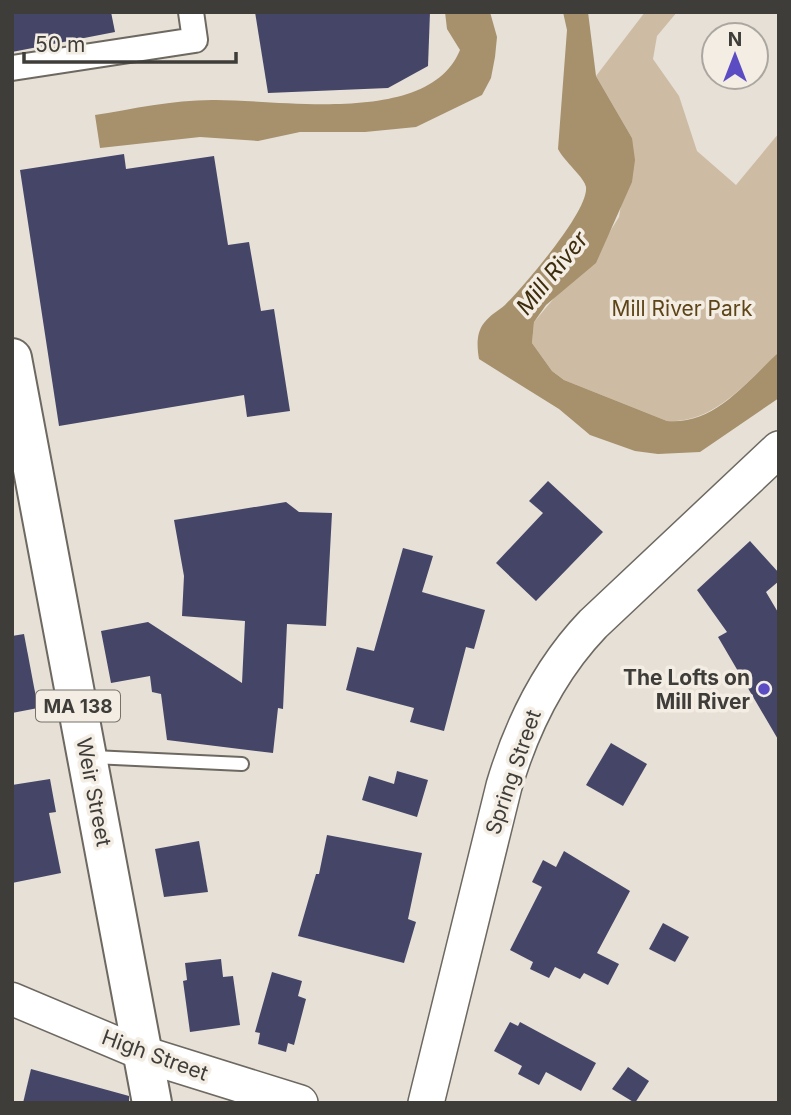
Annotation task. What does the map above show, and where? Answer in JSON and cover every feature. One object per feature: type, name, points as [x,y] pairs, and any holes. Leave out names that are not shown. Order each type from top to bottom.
[{"type":"main road","name":"Weir Street","points":[[12,358],[152,1103]]},
{"type":"main road","name":"Spring Street","points":[[426,1103],[504,786],[517,746],[540,695],[568,652],[593,624],[779,449]]},
{"type":"main road","name":"High Street","points":[[143,1054],[300,1103]]},
{"type":"street","points":[[12,68],[195,40],[191,12]]},
{"type":"street","name":"High Street","points":[[12,999],[143,1054]]},
{"type":"lane","points":[[87,757],[243,764]]},
{"type":"green space","name":"Mill River Park","points":[[645,12],[677,12],[657,36],[653,59],[679,96],[697,151],[736,185],[779,133],[779,352],[729,399],[700,416],[684,420],[667,421],[564,380],[552,371],[532,343],[534,322],[609,233],[619,217],[632,138],[596,76]]},
{"type":"water","points":[[445,12],[490,12],[497,37],[491,78],[482,95],[416,127],[365,132],[300,132],[258,141],[200,137],[100,148],[95,115],[197,100],[349,104],[386,99],[418,90],[443,74],[460,50],[447,29]]},
{"type":"water","name":"Mill River","points":[[563,12],[588,12],[596,76],[632,138],[635,160],[632,182],[596,263],[546,305],[534,322],[532,343],[552,371],[564,380],[667,421],[700,416],[715,409],[742,388],[779,352],[779,398],[700,452],[658,454],[635,451],[590,435],[559,409],[479,359],[478,340],[481,327],[505,305],[539,266],[566,230],[584,198],[585,183],[558,149],[567,30]]},
{"type":"building","points":[[12,12],[111,12],[115,32],[12,52]]},
{"type":"building","points":[[255,12],[430,12],[428,66],[388,88],[268,93]]},
{"type":"building","points":[[124,154],[126,169],[214,156],[228,245],[249,242],[261,311],[274,309],[290,411],[247,417],[244,395],[59,426],[20,170]]},
{"type":"building","points":[[548,481],[603,532],[536,601],[496,563],[543,513],[529,501]]},
{"type":"building","points":[[286,502],[299,512],[332,513],[326,626],[287,624],[283,709],[278,708],[273,753],[167,740],[161,694],[152,692],[150,676],[111,683],[101,631],[148,622],[242,683],[245,621],[182,616],[184,576],[174,520]]},
{"type":"building","name":"The Lofts on Mill River","points":[[750,541],[779,573],[779,581],[766,592],[779,614],[779,741],[718,637],[727,632],[697,590]]},
{"type":"building","points":[[403,548],[433,556],[422,592],[485,610],[474,649],[466,647],[444,731],[410,722],[414,708],[346,690],[357,647],[374,651]]},
{"type":"building","points":[[24,634],[38,708],[12,713],[12,636]]},
{"type":"building","points":[[611,743],[647,764],[623,806],[586,785]]},
{"type":"building","points":[[397,771],[428,780],[417,817],[362,800],[369,776],[394,784]]},
{"type":"building","points":[[50,779],[56,812],[49,813],[61,873],[12,883],[12,785]]},
{"type":"building","points":[[327,835],[422,853],[408,919],[416,922],[404,963],[298,936],[316,874],[319,874]]},
{"type":"building","points":[[199,841],[208,892],[164,897],[155,849]]},
{"type":"building","points":[[564,851],[630,891],[597,953],[619,964],[608,985],[584,973],[580,979],[555,967],[549,978],[530,969],[533,962],[510,950],[542,887],[532,882],[543,860],[556,867]]},
{"type":"building","points":[[663,923],[689,937],[675,962],[649,949]]},
{"type":"building","points":[[221,959],[223,977],[233,976],[240,1025],[190,1032],[183,981],[187,980],[185,963]]},
{"type":"building","points":[[272,972],[302,981],[298,996],[306,999],[294,1045],[288,1043],[286,1052],[258,1044],[260,1033],[255,1032]]},
{"type":"building","points":[[510,1022],[518,1026],[520,1022],[596,1063],[581,1091],[546,1072],[539,1085],[518,1074],[522,1066],[494,1051]]},
{"type":"building","points":[[628,1067],[649,1081],[635,1103],[612,1089]]},
{"type":"building","points":[[31,1069],[129,1096],[129,1103],[23,1103]]},
{"type":"place","name":"The Lofts on Mill River","points":[[764,689]]}]
